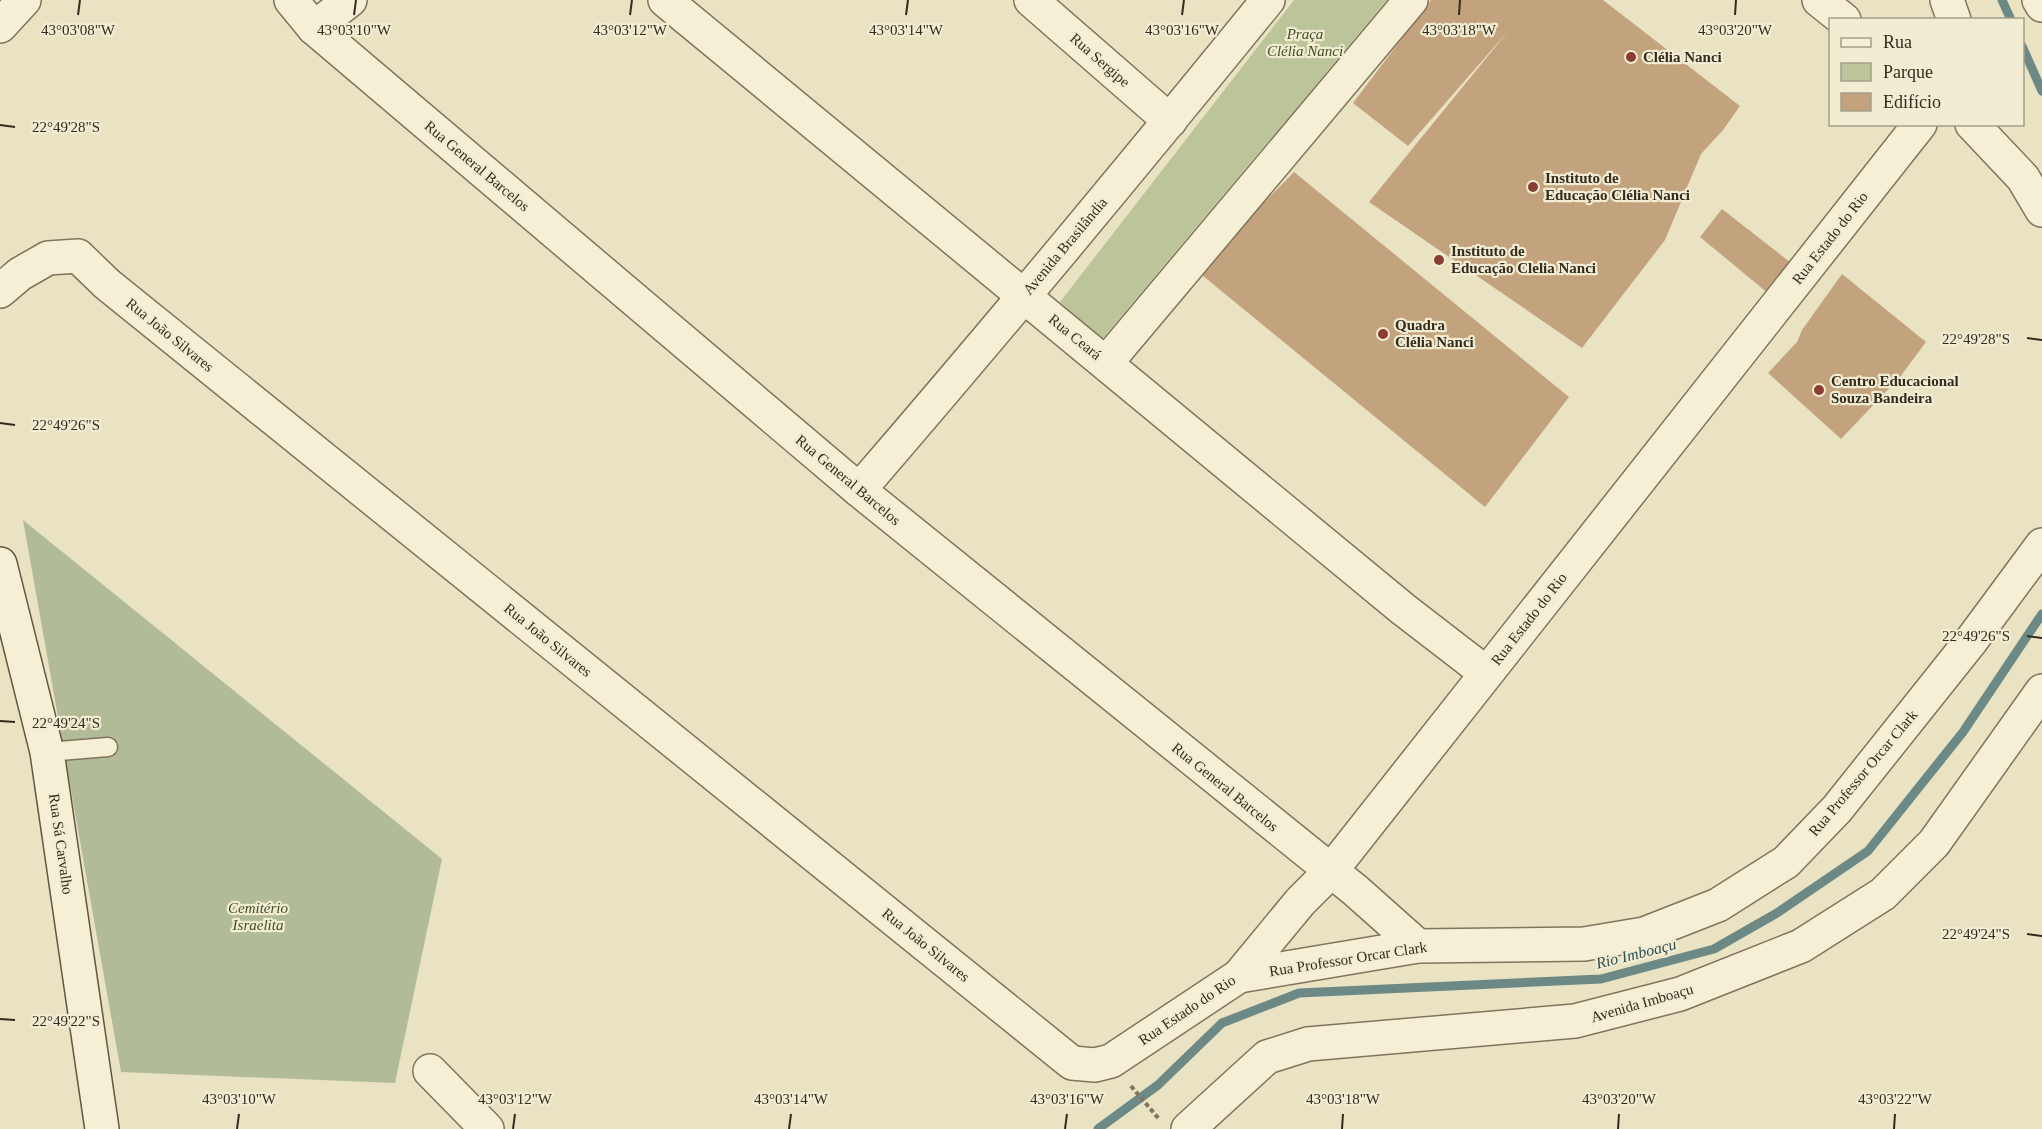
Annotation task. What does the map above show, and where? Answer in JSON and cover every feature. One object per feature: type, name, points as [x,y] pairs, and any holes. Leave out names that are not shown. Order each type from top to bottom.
[{"type":"street","points":[[0,26],[24,0]]},
{"type":"street","name":"Rua General Barcelos","points":[[291,0],[314,28],[860,490],[1355,890],[1418,946]]},
{"type":"street","points":[[314,28],[350,0]]},
{"type":"street","name":"Rua Ceará","points":[[664,0],[1403,609],[1486,672]]},
{"type":"street","name":"Rua Sergipe","points":[[1031,0],[1170,121]]},
{"type":"street","name":"Avenida Brasilândia","points":[[860,490],[994,333],[1268,0]]},
{"type":"street","points":[[1106,363],[1410,0]]},
{"type":"street","points":[[1819,0],[1842,18]]},
{"type":"street","points":[[1947,0],[1953,18]]},
{"type":"street","points":[[2039,0],[2042,5]]},
{"type":"street","name":"Rua Estado do Rio","points":[[1103,1063],[1239,976],[1300,902],[1330,872],[1918,126]]},
{"type":"street","points":[[1974,126],[2024,178],[2042,210]]},
{"type":"street","name":"Rua João Silvares","points":[[0,291],[20,274],[48,258],[78,256],[107,284],[1072,1063],[1103,1063]]},
{"type":"street","name":"Rua Professor Orcar Clark","points":[[1239,976],[1418,946],[1584,944],[1644,934],[1718,905],[1786,862],[1837,809],[1971,641],[2042,545]]},
{"type":"street","name":"Rua Sá Carvalho","points":[[0,564],[47,752],[102,1129]]},
{"type":"street","name":"Avenida Imboaçu","points":[[1174,1125],[1267,1057],[1308,1044],[1575,1021],[1680,994],[1801,946],[1883,894],[1934,843],[2042,691]]},
{"type":"street","points":[[430,1071],[487,1129]]},
{"type":"lane","points":[[47,752],[108,747]]},
{"type":"path","points":[[1103,1063],[1174,1125]]},
{"type":"green space","name":"Praça Clélia Nanci","points":[[1294,0],[1387,0],[1102,339],[1060,302]]},
{"type":"green space","name":"Cemitério Israelita","points":[[23,520],[442,859],[395,1083],[121,1072]]},
{"type":"building","name":"Instituto de Educação Clélia Nanci","points":[[1431,0],[1603,0],[1740,106],[1723,130],[1701,154],[1665,240],[1582,348],[1369,202],[1509,30],[1408,146],[1353,103]]},
{"type":"building","name":"Quadra Clélia Nanci","points":[[1294,172],[1569,397],[1485,507],[1197,271]]},
{"type":"building","points":[[1722,209],[1795,266],[1775,299],[1700,237]]},
{"type":"building","points":[[1842,274],[1926,342],[1900,377],[1841,439],[1768,373],[1797,342],[1802,330]]},
{"type":"waterway","name":"Rio Imboaçu","points":[[2002,0],[2010,18]]},
{"type":"waterway","name":"Rio Imboaçu","points":[[2024,50],[2042,91]]},
{"type":"waterway","name":"Rio Imboaçu","points":[[1098,1129],[1158,1085],[1222,1023],[1299,993],[1601,979],[1714,949],[1777,913],[1868,851],[1963,732],[2042,614]]},
{"type":"place","name":"Clélia Nanci","points":[[1631,57]]},
{"type":"place","name":"Instituto de Educação Clélia Nanci","points":[[1533,187]]},
{"type":"place","name":"Instituto de Educação Clelia Nanci","points":[[1439,260]]},
{"type":"place","name":"Quadra Clélia Nanci","points":[[1383,334]]},
{"type":"place","name":"Centro Educacional Souza Bandeira","points":[[1819,390]]}]
